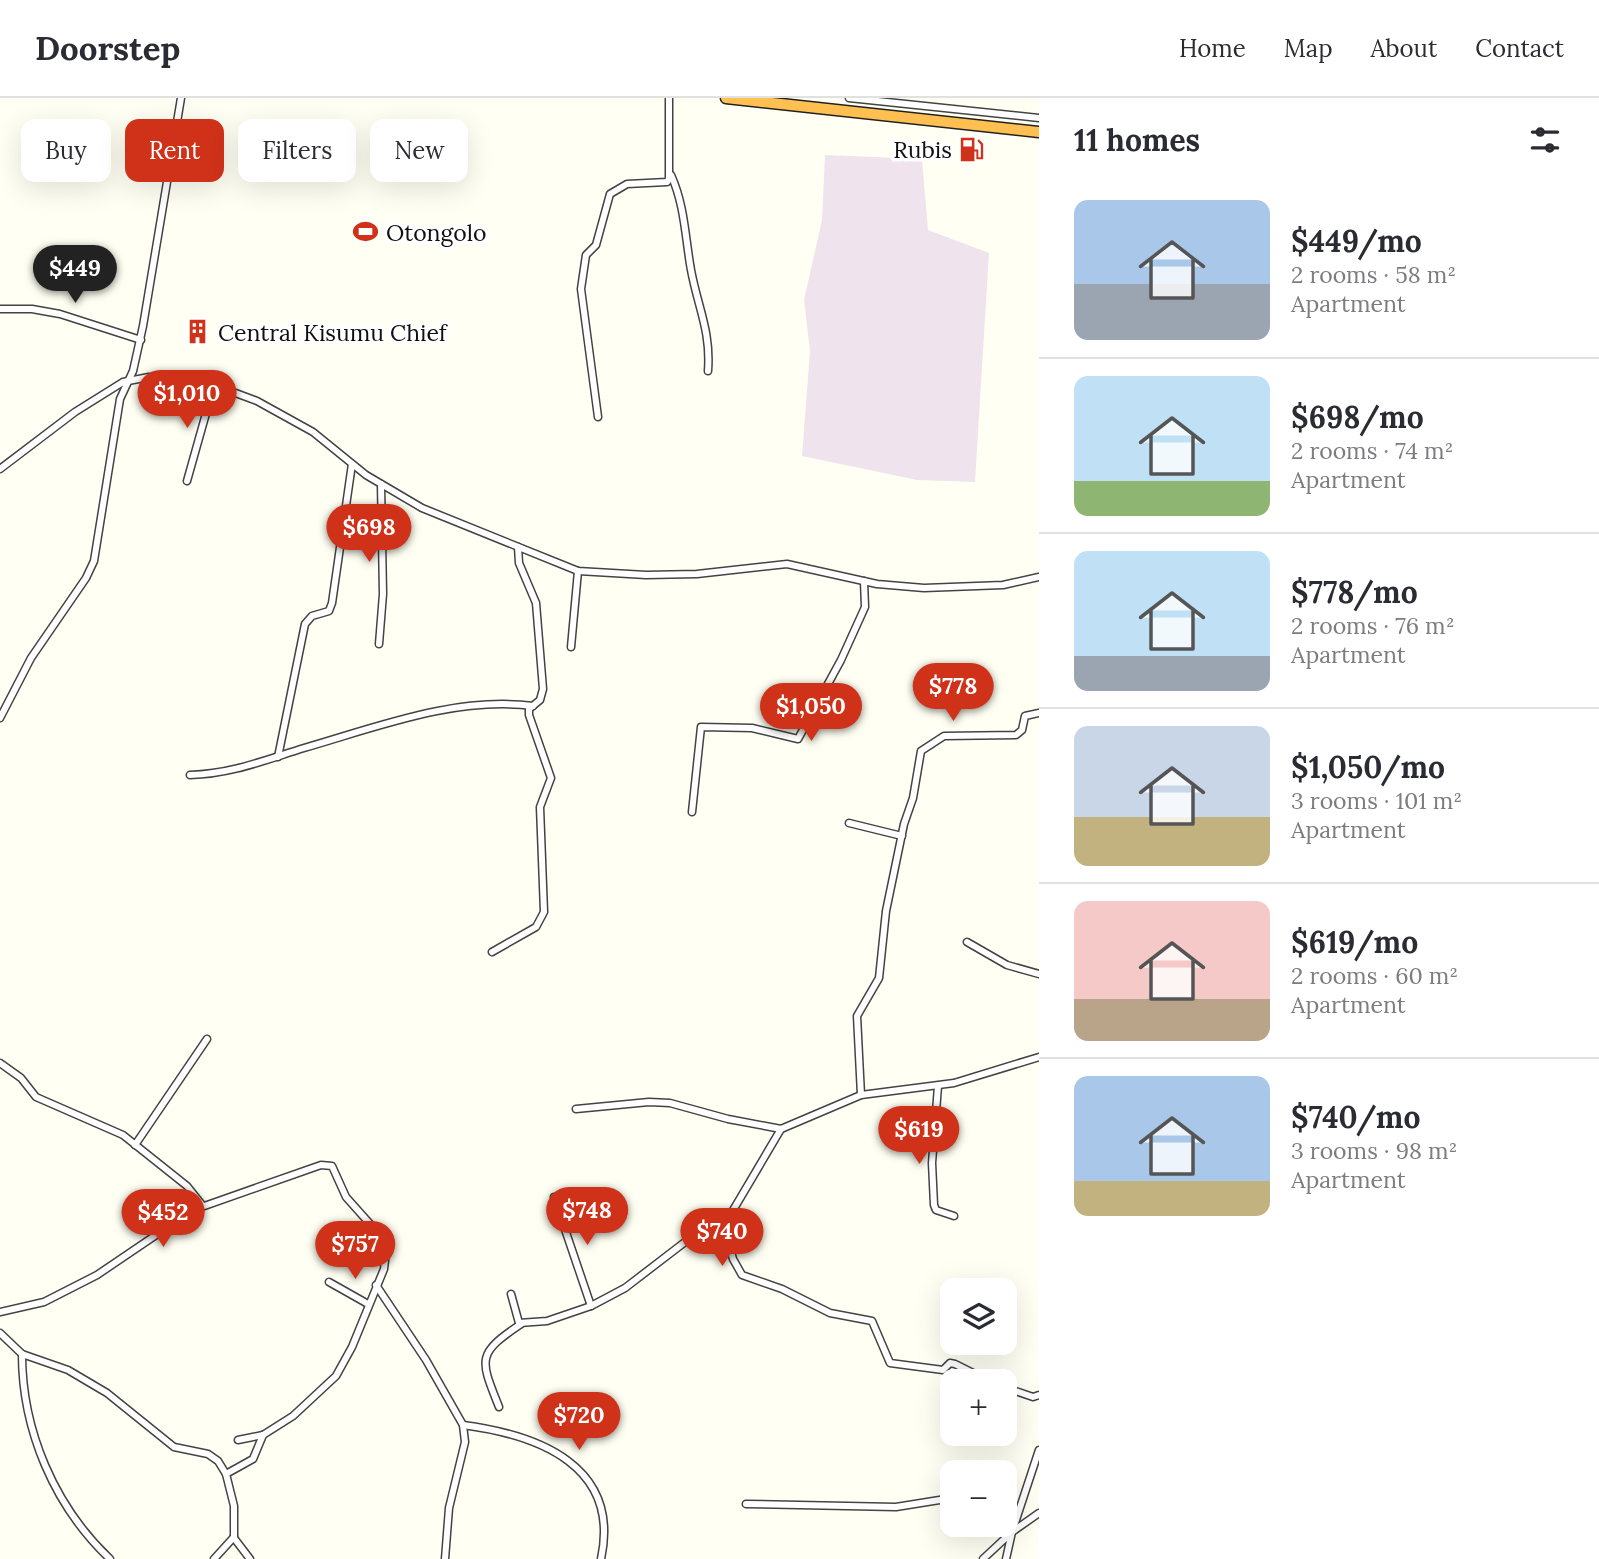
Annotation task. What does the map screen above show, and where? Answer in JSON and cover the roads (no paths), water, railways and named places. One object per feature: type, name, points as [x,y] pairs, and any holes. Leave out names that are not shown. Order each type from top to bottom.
[{"type":"highway","points":[[726,98],[1039,132]]},
{"type":"street","points":[[0,718],[31,658],[86,578],[94,561],[120,399],[130,380],[141,340],[181,98]]},
{"type":"street","points":[[669,98],[671,173],[681,198],[691,272],[710,343],[708,371]]},
{"type":"street","points":[[849,98],[1039,118]]},
{"type":"street","points":[[598,417],[581,289],[586,255],[596,244],[610,194],[627,184],[667,182],[671,173]]},
{"type":"street","points":[[0,309],[32,309],[60,314],[141,340]]},
{"type":"street","points":[[0,469],[75,412],[130,380],[149,377],[214,385],[257,401],[313,432],[381,484],[442,517],[578,571],[646,575],[697,574],[787,564],[864,581],[924,588],[1003,585],[1039,577]]},
{"type":"street","points":[[187,481],[214,385]]},
{"type":"street","points":[[278,757],[305,624],[312,616],[329,611],[332,603],[352,464]]},
{"type":"street","points":[[380,645],[383,594],[381,484]]},
{"type":"street","points":[[492,952],[536,927],[543,918],[540,807],[551,778],[529,715],[533,706],[541,700],[543,689],[536,603],[519,563],[518,547]]},
{"type":"street","points":[[570,647],[578,571]]},
{"type":"street","points":[[692,812],[701,727],[752,728],[798,739],[841,660],[865,607],[864,581]]},
{"type":"street","points":[[190,775],[225,772],[415,716],[496,703],[533,706]]},
{"type":"street","points":[[861,1095],[858,1016],[879,978],[886,911],[913,798],[921,751],[944,736],[1016,735],[1022,730],[1025,716],[1039,713]]},
{"type":"street","points":[[849,823],[902,836]]},
{"type":"street","points":[[967,942],[1007,965],[1039,974]]},
{"type":"street","points":[[135,1145],[207,1040]]},
{"type":"street","points":[[576,1109],[649,1102],[670,1103],[728,1119],[781,1129],[861,1095],[938,1086],[1039,1057]]},
{"type":"street","points":[[0,1063],[21,1078],[36,1097],[118,1132],[187,1186],[203,1206]]},
{"type":"street","points":[[938,1086],[932,1163],[934,1205],[936,1210],[954,1216]]},
{"type":"street","points":[[499,1407],[486,1374],[485,1357],[493,1343],[521,1324],[547,1321],[591,1306],[640,1279],[685,1242],[736,1208],[781,1129]]},
{"type":"street","points":[[0,1312],[56,1296],[97,1275],[203,1206],[321,1165],[332,1167],[346,1197],[382,1243],[386,1262],[352,1347],[336,1376],[293,1416],[263,1435],[238,1440]]},
{"type":"street","points":[[554,1197],[591,1306]]},
{"type":"street","points":[[722,1218],[733,1259],[742,1275],[782,1289],[830,1313],[872,1321],[888,1361],[893,1365],[940,1370]]},
{"type":"street","points":[[330,1282],[368,1304]]},
{"type":"street","points":[[376,1285],[426,1360],[463,1425],[465,1442],[449,1508],[445,1559]]},
{"type":"street","points":[[511,1294],[516,1318],[521,1324]]},
{"type":"street","points":[[0,1333],[22,1354],[68,1370],[107,1393],[174,1447],[208,1454],[218,1461],[226,1474],[235,1513],[234,1537],[250,1559]]},
{"type":"street","points":[[22,1354],[30,1425],[44,1464],[66,1504],[110,1559]]},
{"type":"street","points":[[944,1369],[950,1363],[965,1369]]},
{"type":"street","points":[[1017,1392],[1032,1397],[1039,1395]]},
{"type":"street","points":[[463,1425],[527,1437],[546,1446],[581,1472],[595,1493],[606,1524],[601,1559]]},
{"type":"street","points":[[226,1474],[253,1459],[263,1435]]},
{"type":"street","points":[[1017,1516],[1039,1450]]},
{"type":"street","points":[[746,1504],[896,1507],[940,1500]]},
{"type":"street","points":[[1017,1529],[1039,1513]]},
{"type":"street","points":[[214,1559],[234,1537]]},
{"type":"street","points":[[983,1559],[1007,1537]]},
{"type":"street","points":[[1006,1559],[1012,1537]]},
{"type":"place","name":"Rubis","points":[[972,149]]},
{"type":"place","name":"Otongolo","points":[[366,232]]},
{"type":"place","name":"Central Kisumu Chief","points":[[198,332]]}]
